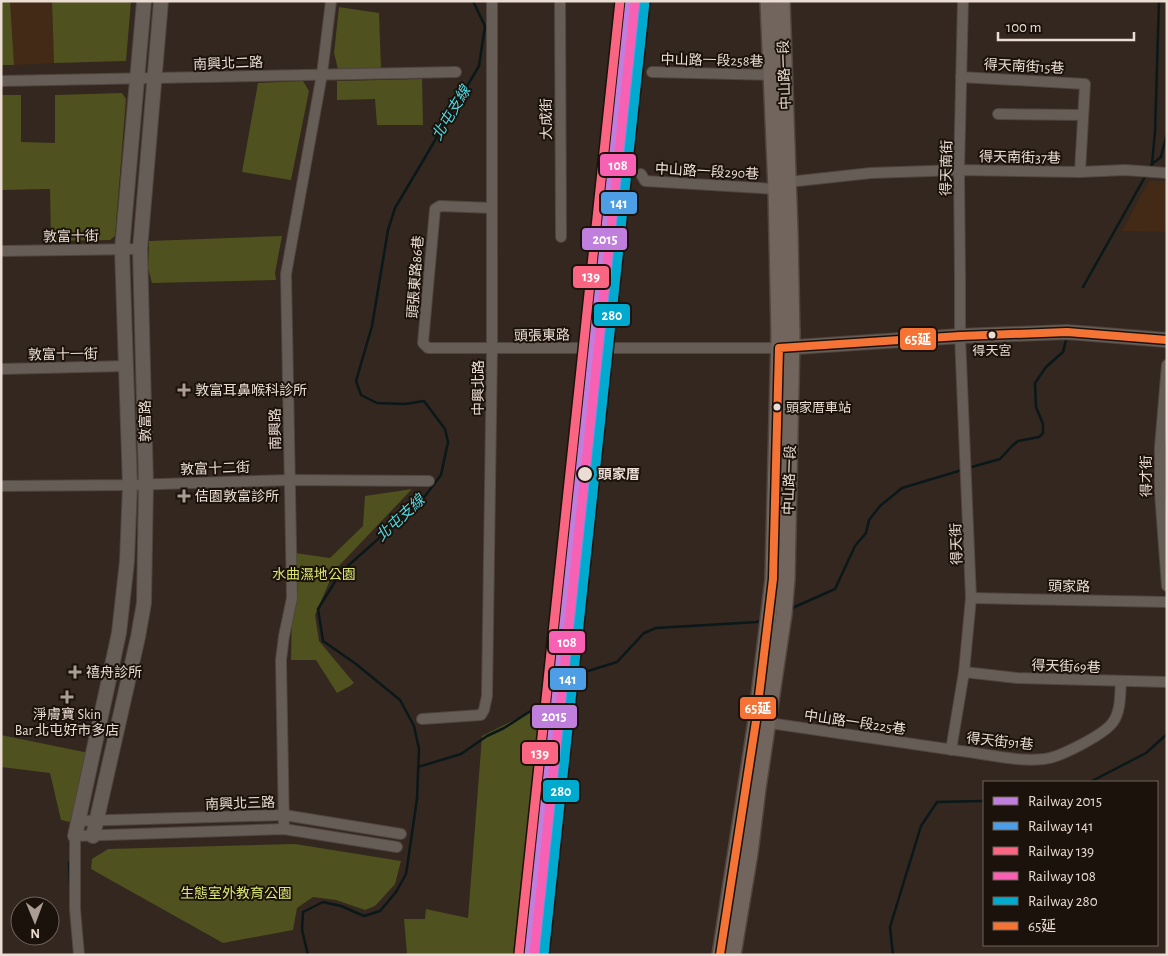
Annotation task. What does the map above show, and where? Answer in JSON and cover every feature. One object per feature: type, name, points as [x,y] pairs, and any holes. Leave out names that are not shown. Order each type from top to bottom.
[{"type":"main road","name":"中山路一段","points":[[768,1],[772,75],[782,186]]},
{"type":"main road","name":"中山路一段","points":[[720,955],[762,722],[784,614],[787,579],[786,348],[782,186],[782,1]]},
{"type":"main road","name":"中山路一段","points":[[733,955],[750,853],[762,722]]},
{"type":"street","name":"敦富路","points":[[75,836],[119,633],[127,561],[130,485],[122,249],[144,1]]},
{"type":"street","name":"敦富路","points":[[93,836],[144,603],[146,484],[140,249],[161,1]]},
{"type":"street","name":"南興路","points":[[284,829],[281,660],[292,598],[286,274],[322,74],[331,1]]},
{"type":"street","name":"中興北路","points":[[422,719],[481,714],[484,710],[487,696],[492,349],[492,1]]},
{"type":"street","name":"大成街","points":[[560,1],[561,237]]},
{"type":"street","name":"得天南街","points":[[960,336],[959,170],[963,1]]},
{"type":"street","name":"南興北二路","points":[[1,81],[456,72]]},
{"type":"street","name":"中山路一段258巷","points":[[652,72],[772,75]]},
{"type":"street","name":"得天南街15巷","points":[[961,77],[1084,84]]},
{"type":"street","name":"得天南街37巷","points":[[1080,172],[1084,84]]},
{"type":"street","points":[[998,114],[1083,116]]},
{"type":"street","name":"得天南街37巷","points":[[782,186],[871,173],[959,170],[1080,172],[1125,170],[1167,173]]},
{"type":"street","name":"中山路一段290巷","points":[[641,174],[644,181],[782,186]]},
{"type":"street","name":"頭張東路86巷","points":[[425,346],[423,344],[435,209],[440,206],[492,208]]},
{"type":"street","name":"敦富十街","points":[[1,251],[140,249]]},
{"type":"street","points":[[786,348],[960,336],[1067,332],[1167,340]]},
{"type":"street","name":"得天街","points":[[951,750],[964,672],[972,598],[960,336]]},
{"type":"street","name":"頭張東路","points":[[425,346],[428,348],[492,349],[786,348]]},
{"type":"street","name":"得才街","points":[[1167,365],[1160,447],[1160,493],[1167,586]]},
{"type":"street","name":"敦富十一街","points":[[1,369],[126,366]]},
{"type":"street","name":"敦富十二街","points":[[1,486],[130,485],[290,480],[429,481]]},
{"type":"street","name":"頭家路","points":[[972,598],[1167,602]]},
{"type":"street","name":"得天街69巷","points":[[964,672],[1017,678],[1167,682]]},
{"type":"street","name":"得天街91巷","points":[[951,750],[1019,759],[1044,759],[1058,756],[1087,741],[1113,723],[1119,710],[1121,682]]},
{"type":"street","name":"中山路一段225巷","points":[[762,722],[951,750]]},
{"type":"street","name":"南興北三路","points":[[78,821],[284,815],[401,834]]},
{"type":"street","name":"南興北三路","points":[[75,836],[284,829],[397,847]]},
{"type":"street","points":[[75,836],[75,909],[79,955]]},
{"type":"shaded area","points":[[10,1],[52,1],[54,63],[14,65]]},
{"type":"shaded area","points":[[1149,181],[1167,181],[1167,232],[1122,231]]},
{"type":"green space","points":[[1,1],[10,1],[14,65],[1,65]]},
{"type":"green space","points":[[52,1],[131,1],[126,61],[54,63]]},
{"type":"green space","points":[[339,7],[379,13],[381,68],[338,69],[334,53]]},
{"type":"green space","points":[[422,79],[423,125],[377,125],[375,99],[337,100],[337,81]]},
{"type":"green space","points":[[303,81],[309,91],[291,180],[242,172],[258,83]]},
{"type":"green space","points":[[122,93],[126,99],[115,236],[110,240],[51,241],[50,189],[1,190],[1,95],[21,95],[21,142],[55,143],[55,95]]},
{"type":"green space","points":[[282,236],[275,273],[276,280],[152,283],[148,268],[149,241]]},
{"type":"green space","name":"水曲濕地公園","points":[[412,489],[334,571],[315,615],[319,641],[354,683],[337,693],[316,660],[291,660],[292,608],[298,591],[295,553],[330,558],[363,526],[365,496]]},
{"type":"green space","points":[[540,707],[514,955],[407,955],[404,919],[425,919],[426,909],[468,918],[482,736]]},
{"type":"green space","points":[[1,735],[89,753],[74,823],[61,820],[50,773],[1,767]]},
{"type":"green space","name":"生態室外教育公園","points":[[295,844],[401,861],[395,884],[375,906],[365,910],[336,900],[313,897],[297,908],[293,930],[223,943],[91,869],[92,859],[108,849]]},
{"type":"waterway","name":"北屯支線","points":[[308,955],[302,930],[303,912],[323,902],[341,906],[364,916],[380,911],[396,892],[406,874],[417,799],[419,749],[414,726],[400,700],[356,664],[323,641],[318,609],[341,572],[422,500],[441,475],[448,442],[445,429],[424,401],[405,404],[377,403],[361,395],[356,381],[372,326],[388,230],[395,208],[479,66],[485,26],[473,1]]},
{"type":"waterway","points":[[1150,168],[1155,132],[1159,1]]},
{"type":"waterway","points":[[1152,164],[1161,157],[1167,133]]},
{"type":"waterway","points":[[1083,287],[1146,175]]},
{"type":"waterway","points":[[968,468],[1000,459],[1018,441],[1039,437],[1043,433],[1043,424],[1036,407],[1035,383],[1046,367],[1063,352],[1067,336]]},
{"type":"waterway","points":[[790,609],[835,589],[855,546],[866,533],[869,520],[880,506],[902,488],[962,470]]},
{"type":"waterway","points":[[418,767],[461,754],[487,736],[504,728],[543,703],[588,671],[617,662],[644,633],[656,628],[757,622],[762,620]]},
{"type":"waterway","points":[[1092,781],[1146,753],[1167,734]]},
{"type":"waterway","points":[[893,955],[890,927],[921,826],[937,802],[983,801]]},
{"type":"waterway","points":[[69,863],[70,883]]},
{"type":"rail line","name":"139","points":[[519,954],[620,1]]},
{"type":"rail line","name":"2015","points":[[529,955],[630,1]]},
{"type":"rail line","name":"108","points":[[534,955],[635,1]]},
{"type":"rail line","name":"141","points":[[539,955],[640,2]]},
{"type":"rail line","name":"280","points":[[544,955],[645,2]]},
{"type":"transit line","name":"65延","points":[[720,955],[756,721],[773,579],[779,348],[960,336],[1067,332],[1167,340]]},
{"type":"place","name":"得天宮","points":[[992,335]]},
{"type":"place","name":"敦富耳鼻喉科診所","points":[[184,390]]},
{"type":"place","name":"頭家厝車站","points":[[777,407]]},
{"type":"place","name":"頭家厝","points":[[585,474]]},
{"type":"place","name":"佶園敦富診所","points":[[184,496]]},
{"type":"place","name":"禧舟診所","points":[[75,672]]},
{"type":"place","name":"淨膚寶 Skin Bar 北屯好市多店","points":[[67,697]]}]
